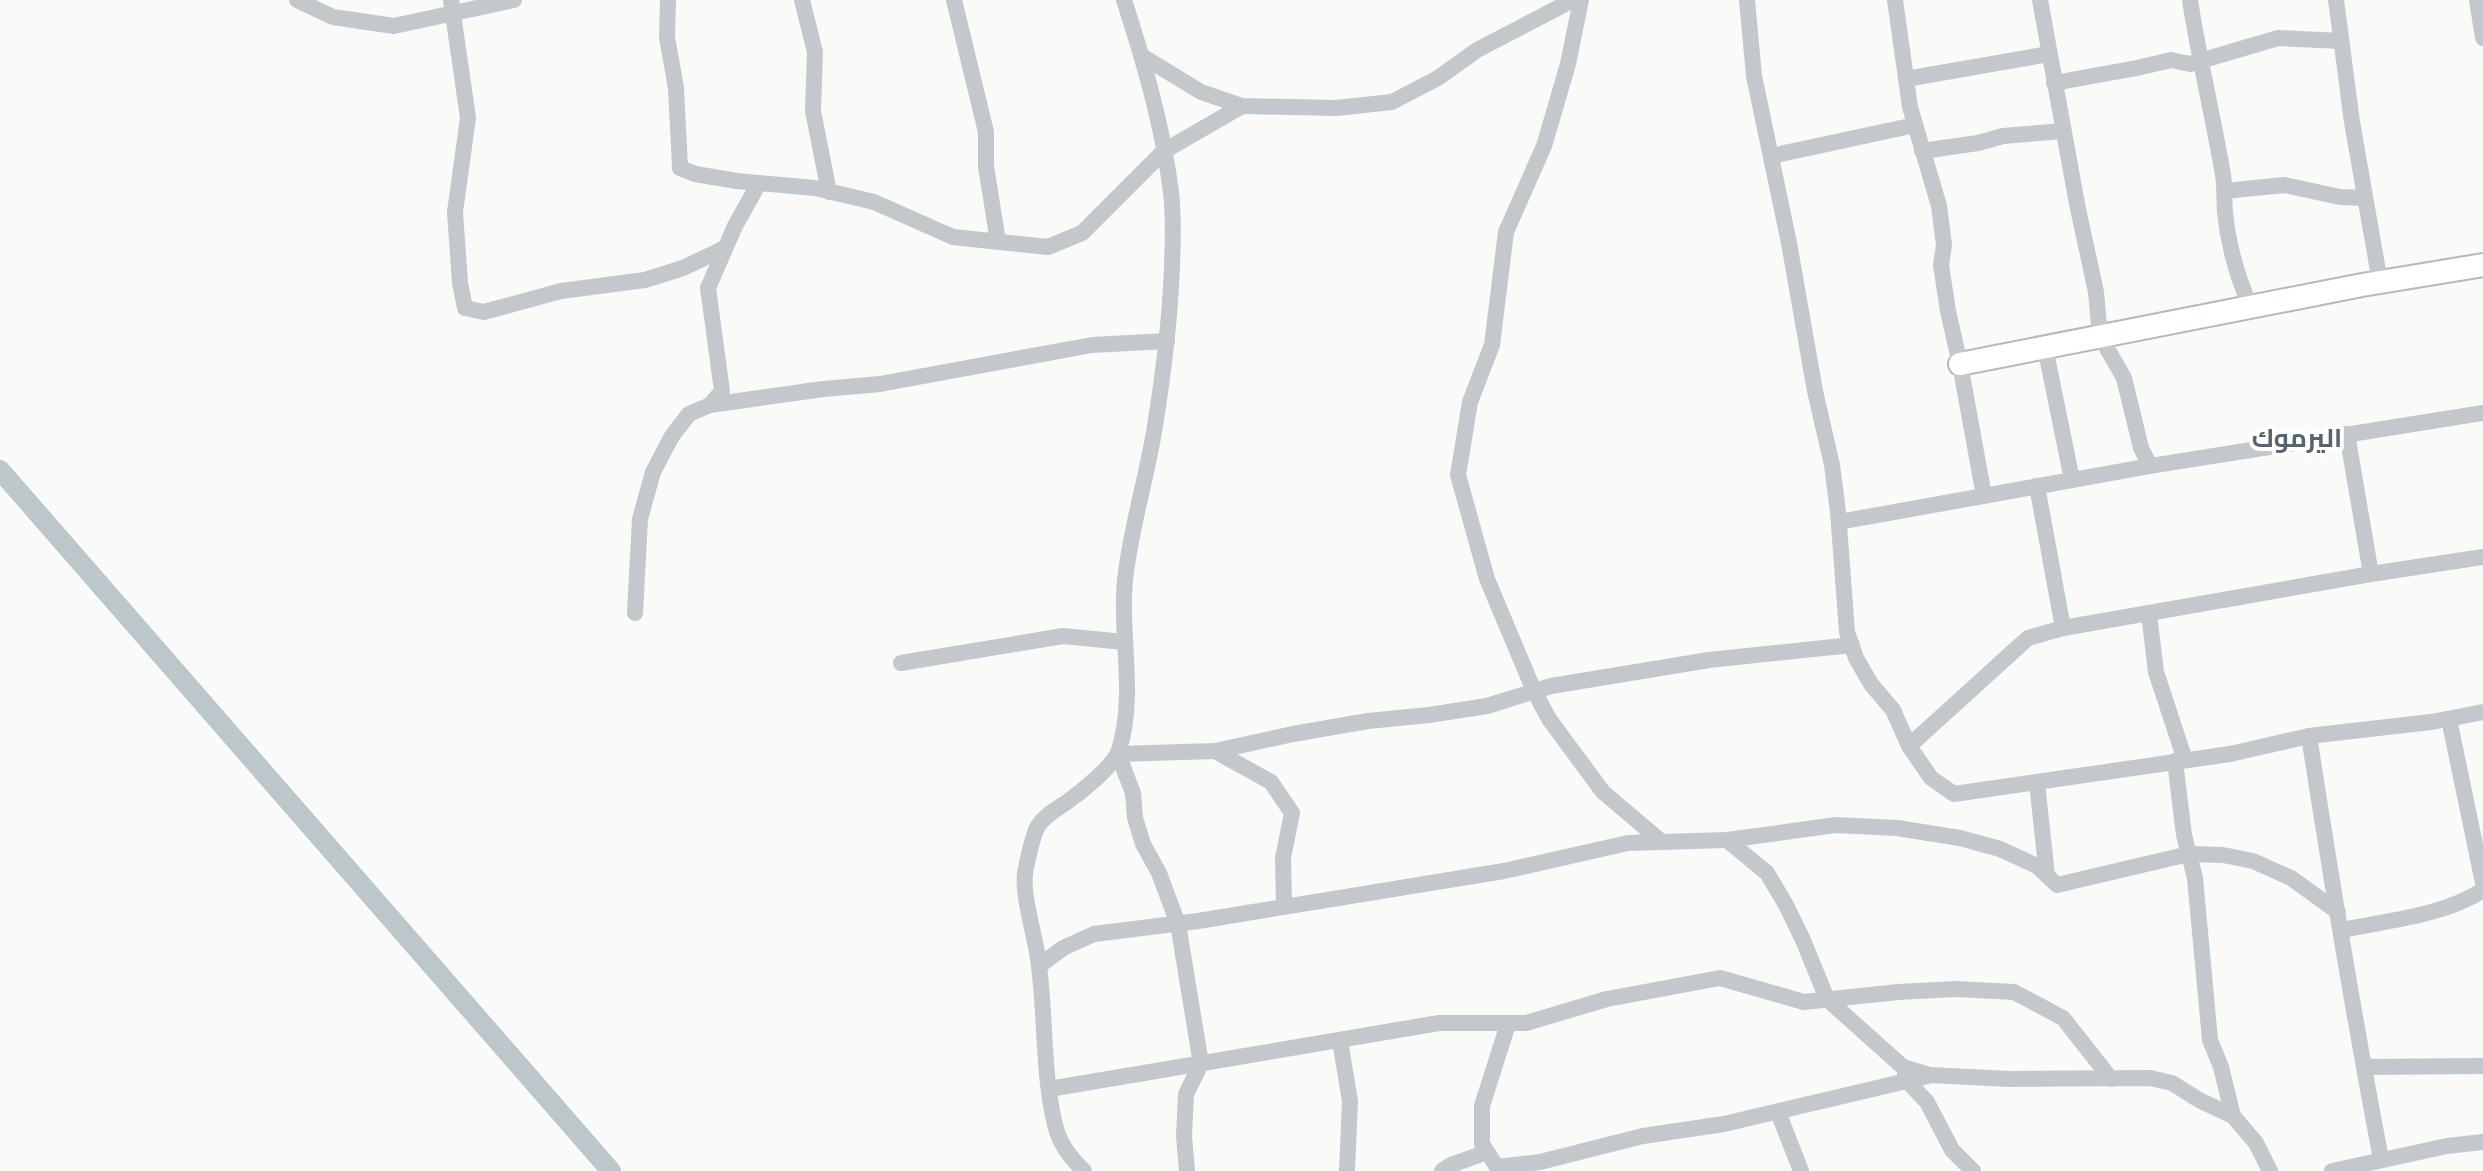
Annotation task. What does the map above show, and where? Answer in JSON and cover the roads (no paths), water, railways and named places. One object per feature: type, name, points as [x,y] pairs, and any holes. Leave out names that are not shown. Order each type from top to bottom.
[{"type":"street","points":[[297,0],[333,17],[394,26],[452,7],[514,0]]},
{"type":"street","points":[[668,0],[667,37],[676,88],[680,168],[695,174],[829,192],[874,202],[953,237],[1048,247],[1082,233],[1164,151],[1242,106]]},
{"type":"street","points":[[802,0],[815,52],[813,111],[829,192]]},
{"type":"street","points":[[954,0],[986,132],[986,166],[998,242]]},
{"type":"street","points":[[1084,1171],[1065,1151],[1055,1126],[1039,966],[1025,875],[1037,827],[1100,774],[1118,754],[1128,711],[1124,642],[1125,574],[1153,435],[1167,341],[1173,232],[1172,194],[1164,151],[1142,56],[1124,0]]},
{"type":"street","points":[[1142,56],[1201,92],[1242,106],[1336,108],[1392,102],[1438,78],[1477,50],[1573,0]]},
{"type":"street","points":[[1581,0],[1568,64],[1544,146],[1506,232],[1492,345],[1470,402],[1458,475],[1487,579],[1549,719],[1603,792],[1662,842]]},
{"type":"street","points":[[1747,0],[1754,76],[1832,465],[1847,632],[1856,658],[1871,684],[1893,710],[1909,746],[1931,778],[1954,794],[2230,754],[2309,736],[2483,712]]},
{"type":"street","points":[[1895,0],[1915,125],[1939,206],[1944,245],[1941,265],[1948,311],[1984,496]]},
{"type":"street","points":[[2040,0],[2096,292],[2100,336],[2124,378],[2141,448],[2150,466]]},
{"type":"street","points":[[2190,0],[2225,191],[2231,247],[2250,306]]},
{"type":"street","points":[[2336,0],[2364,198],[2380,282]]},
{"type":"street","points":[[2477,0],[2483,38]]},
{"type":"street","points":[[452,7],[468,118],[455,212],[465,308],[484,312],[561,291],[645,280],[683,268],[725,248]]},
{"type":"street","points":[[2054,83],[2171,60],[2190,64],[2278,38],[2341,41]]},
{"type":"street","points":[[1906,79],[2049,54]]},
{"type":"street","points":[[1771,156],[1915,125]]},
{"type":"street","points":[[1922,151],[2003,136],[2063,131]]},
{"type":"street","points":[[710,405],[722,391],[708,288],[759,183]]},
{"type":"street","points":[[2225,191],[2284,185],[2340,197],[2364,198]]},
{"type":"street","points":[[1960,364],[2250,306],[2483,265]]},
{"type":"street","points":[[635,613],[640,519],[653,472],[672,436],[689,414],[710,405],[880,384],[1092,345],[1167,341]]},
{"type":"street","points":[[2045,347],[2072,480]]},
{"type":"street","points":[[1839,522],[2150,466],[2483,413]]},
{"type":"street","points":[[2347,434],[2371,574]]},
{"type":"street","points":[[2037,486],[2063,628]]},
{"type":"street","points":[[2457,561],[2483,544]]},
{"type":"street","points":[[1909,746],[2028,638],[2063,628],[2483,557]]},
{"type":"street","points":[[2149,614],[2156,672],[2180,760],[2184,835],[2195,878],[2210,1040],[2221,1067],[2233,1116]]},
{"type":"street","points":[[901,663],[1063,636],[1124,642]]},
{"type":"street","points":[[1118,754],[1215,751],[1353,724],[1487,706],[1551,686],[1709,660],[1852,645]]},
{"type":"street","points":[[2449,719],[2483,883]]},
{"type":"street","points":[[2309,736],[2342,930],[2346,971],[2381,1159]]},
{"type":"street","points":[[1215,751],[1271,782],[1292,813],[1283,858],[1284,907]]},
{"type":"street","points":[[1118,754],[1133,793],[1135,818],[1143,844],[1159,873],[1178,924],[1201,1064],[1186,1094],[1184,1136],[1187,1171]]},
{"type":"street","points":[[2037,783],[2047,875]]},
{"type":"street","points":[[1039,966],[1063,948],[1094,934],[1178,924],[1504,871],[1628,843],[1727,840],[1836,825],[1897,828],[1960,838],[2000,849],[2037,866],[2057,885],[2189,854],[2223,855],[2253,861],[2291,878],[2338,912]]},
{"type":"street","points":[[1727,840],[1767,873],[1803,940],[1827,999],[1905,1074],[1927,1102],[1952,1150],[1973,1171]]},
{"type":"street","points":[[2342,930],[2465,902],[2483,890]]},
{"type":"street","points":[[1049,1089],[1439,1023],[1526,1023],[1607,999],[1720,978],[1804,1002],[1956,989],[2014,992],[2063,1018],[2111,1079]]},
{"type":"street","points":[[1508,1024],[1482,1106],[1482,1144],[1497,1167],[1540,1162],[1643,1136],[1778,1112],[1905,1074],[2011,1079],[2150,1078],[2172,1083],[2233,1116],[2256,1143],[2270,1171]]},
{"type":"street","points":[[1340,1041],[1350,1101],[1347,1171]]},
{"type":"street","points":[[2364,1067],[2483,1066]]},
{"type":"street","points":[[1778,1112],[1801,1171]]},
{"type":"street","points":[[2332,1171],[2447,1146],[2483,1142]]},
{"type":"street","points":[[1442,1171],[1487,1152]]},
{"type":"waterway","points":[[0,470],[611,1171]]},
{"type":"district","name":"اليرموك","points":[[2297,438]]}]
